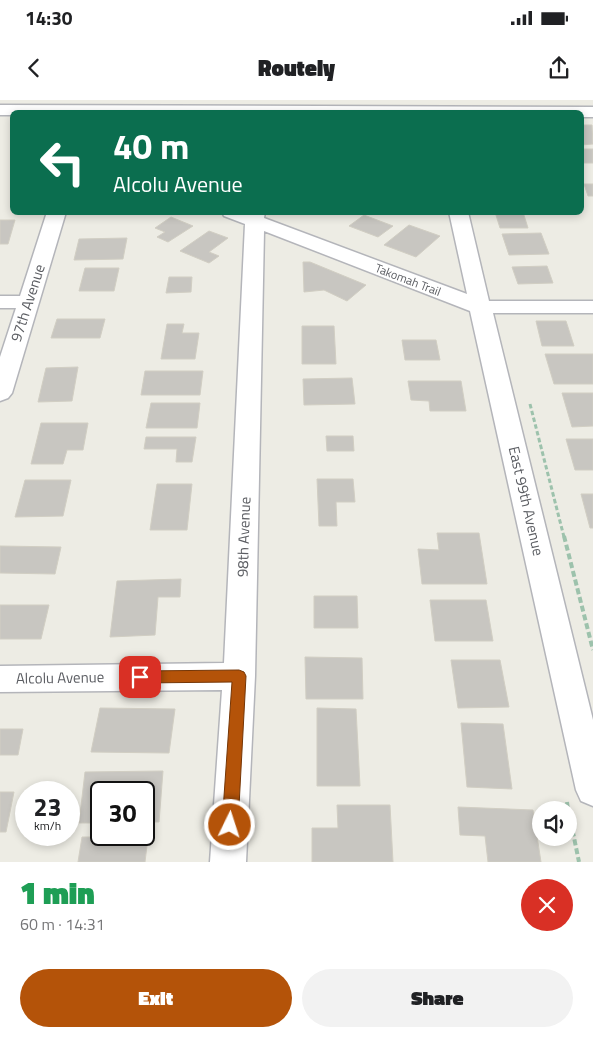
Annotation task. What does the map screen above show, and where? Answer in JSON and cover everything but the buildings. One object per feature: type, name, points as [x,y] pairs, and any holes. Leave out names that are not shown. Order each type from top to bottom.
[{"type":"street","points":[[0,110],[258,108],[346,110]]},
{"type":"street","name":"97th Avenue","points":[[0,393],[56,215]]},
{"type":"street","name":"East 99th Avenue","points":[[459,215],[593,790]]},
{"type":"street","name":"Takomah Trail","points":[[247,216],[480,307],[593,306]]},
{"type":"street","name":"98th Avenue","points":[[228,862],[239,676],[247,216]]},
{"type":"street","points":[[0,302],[28,302]]},
{"type":"street","name":"Alcolu Avenue","points":[[0,679],[239,676]]},
{"type":"path","points":[[530,402],[593,650]]},
{"type":"path","points":[[575,846],[579,862]]},
{"type":"route","points":[[140,677],[239,676],[230,825]]}]
